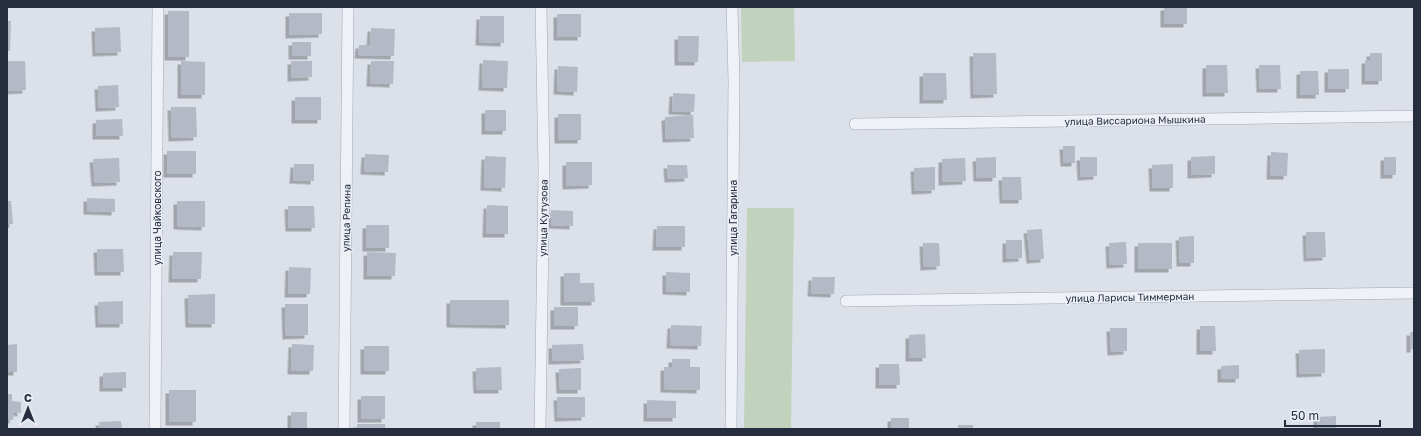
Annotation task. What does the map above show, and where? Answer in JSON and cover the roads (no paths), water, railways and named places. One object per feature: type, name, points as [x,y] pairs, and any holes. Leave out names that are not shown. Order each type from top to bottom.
[{"type":"street","name":"улица Чайковского","points":[[155,429],[158,7]]},
{"type":"street","name":"улица Репина","points":[[344,429],[348,7]]},
{"type":"street","name":"улица Кутузова","points":[[540,429],[544,171],[541,7]]},
{"type":"street","name":"улица Гагарина","points":[[731,429],[734,88],[732,7]]},
{"type":"street","name":"улица Виссариона Мышкина","points":[[855,124],[1414,116]]},
{"type":"street","name":"улица Ларисы Тиммерман","points":[[846,301],[1414,293]]}]
